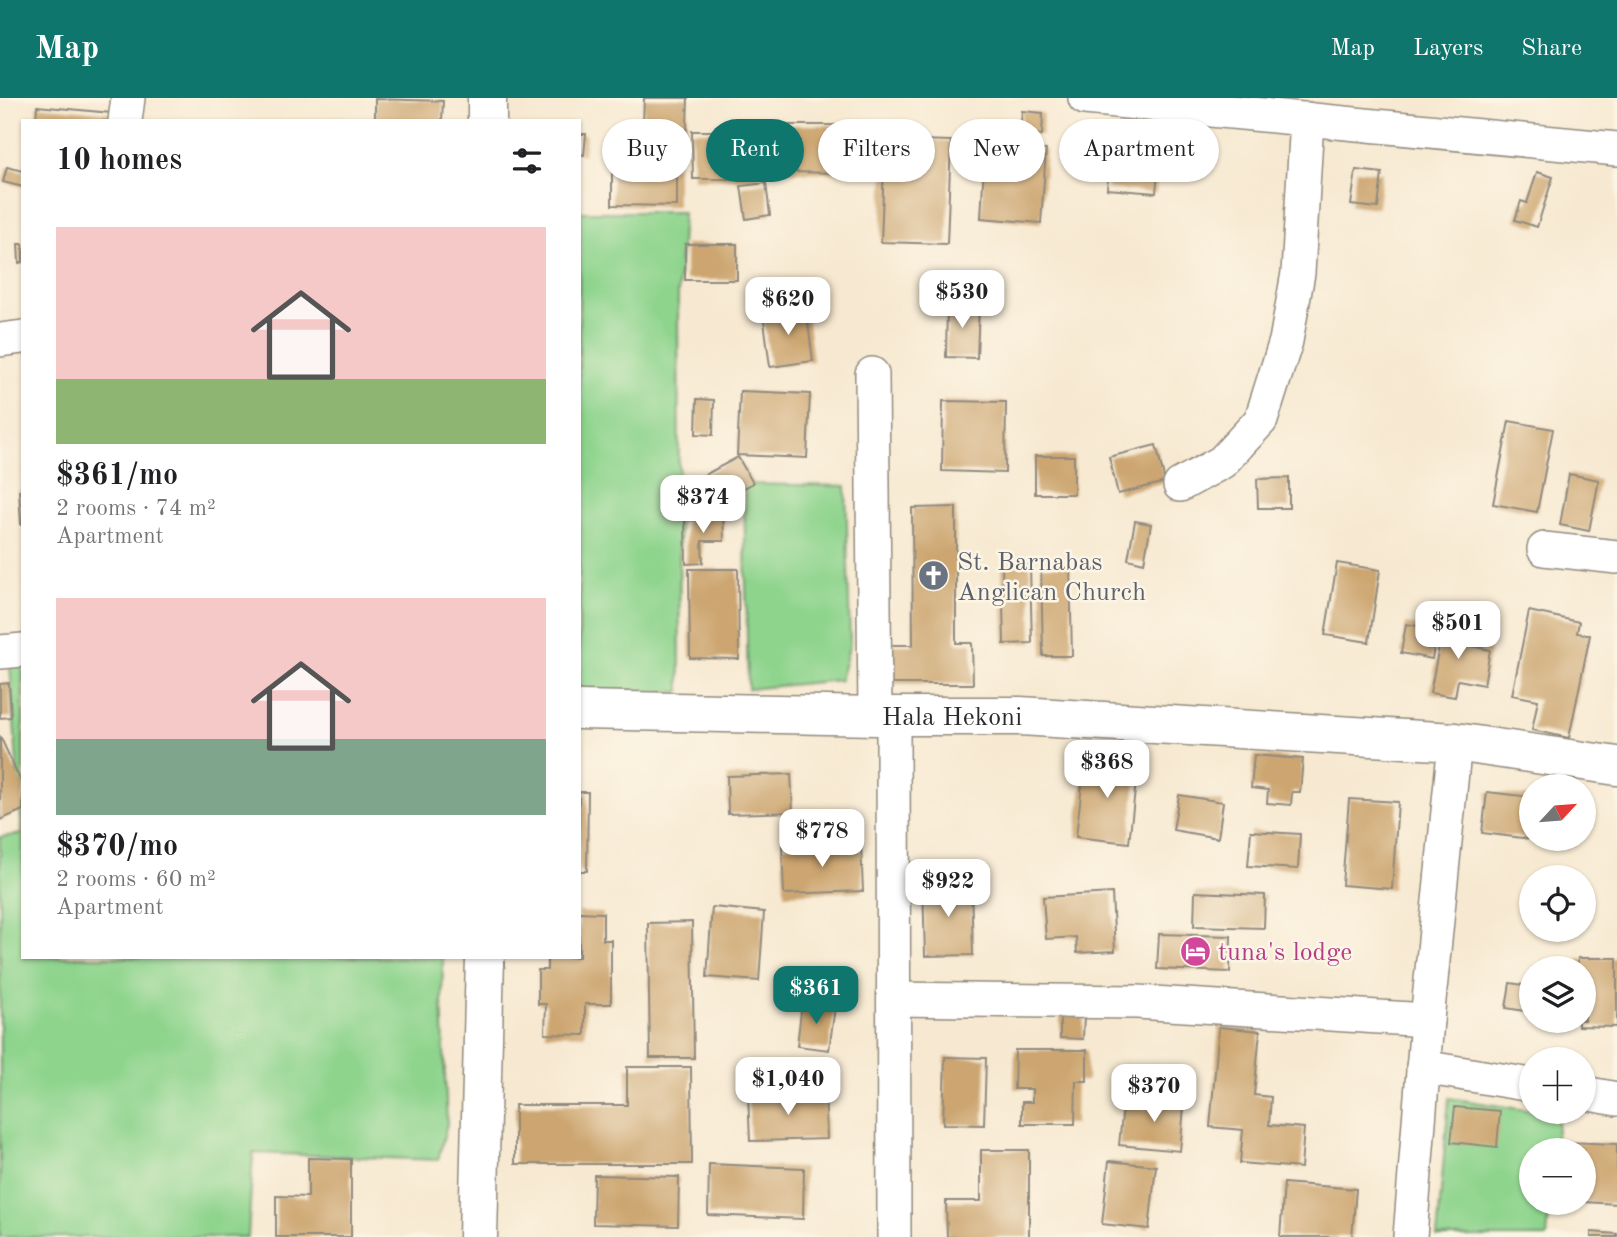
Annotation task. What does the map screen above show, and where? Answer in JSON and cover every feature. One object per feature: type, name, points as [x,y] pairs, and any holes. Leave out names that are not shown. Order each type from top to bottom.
[{"type":"street","points":[[125,119],[128,98]]},
{"type":"street","points":[[487,98],[487,119]]},
{"type":"street","points":[[1085,98],[1617,149]]},
{"type":"street","points":[[1180,485],[1222,462],[1261,420],[1286,341],[1298,273],[1307,119]]},
{"type":"street","points":[[0,340],[21,337]]},
{"type":"street","points":[[872,374],[894,999],[894,1237]]},
{"type":"street","points":[[1544,550],[1617,556]]},
{"type":"street","points":[[0,652],[21,650]]},
{"type":"street","name":"Hala Hekoni","points":[[581,709],[884,717],[1020,716],[1455,742],[1617,766]]},
{"type":"street","points":[[1410,1237],[1427,1020],[1455,742]]},
{"type":"street","points":[[478,1237],[485,959]]},
{"type":"street","points":[[894,999],[1137,1002],[1427,1020]]},
{"type":"street","points":[[1423,1067],[1519,1083]]},
{"type":"street","points":[[1596,1095],[1617,1099]]},
{"type":"green space","points":[[581,212],[683,212],[678,295],[680,692],[581,689]]},
{"type":"green space","points":[[744,484],[846,486],[850,644],[840,680],[748,689]]},
{"type":"green space","points":[[21,664],[21,820],[10,665]]},
{"type":"green space","points":[[21,834],[21,959],[443,959],[447,1124],[438,1160],[253,1153],[248,1237],[0,1237],[0,837]]},
{"type":"green space","points":[[1449,1098],[1519,1109],[1519,1124],[1557,1124],[1556,1138],[1519,1138],[1519,1215],[1549,1215],[1547,1237],[1437,1237]]},
{"type":"building","points":[[644,98],[688,98],[687,119],[643,119]]},
{"type":"building","points":[[375,99],[443,101],[442,119],[375,119]]},
{"type":"building","points":[[37,106],[111,113],[110,119],[36,119]]},
{"type":"building","points":[[1022,111],[1043,113],[1043,119],[1021,119]]},
{"type":"building","points":[[804,125],[818,125],[818,173],[804,172]]},
{"type":"building","points":[[692,131],[706,131],[706,179],[693,179]]},
{"type":"building","points":[[581,134],[586,134],[584,155],[581,154]]},
{"type":"building","points":[[935,141],[949,141],[947,244],[881,242],[883,182],[935,182]]},
{"type":"building","points":[[7,167],[21,170],[21,186],[3,182]]},
{"type":"building","points":[[1356,170],[1382,173],[1378,208],[1351,205]]},
{"type":"building","points":[[1537,172],[1553,177],[1537,227],[1515,220],[1521,201],[1527,203]]},
{"type":"building","points":[[612,182],[677,182],[677,206],[612,205]]},
{"type":"building","points":[[983,182],[1044,182],[1041,223],[981,218]]},
{"type":"building","points":[[1108,182],[1157,182],[1156,193],[1107,189]]},
{"type":"building","points":[[766,183],[770,215],[746,219],[741,186]]},
{"type":"building","points":[[18,244],[21,244],[21,262]]},
{"type":"building","points":[[685,244],[737,244],[737,280],[685,280]]},
{"type":"building","points":[[947,303],[979,304],[977,358],[946,357]]},
{"type":"building","points":[[806,308],[813,361],[770,367],[763,313]]},
{"type":"building","points":[[740,391],[810,394],[807,458],[737,455]]},
{"type":"building","points":[[697,399],[714,400],[713,435],[696,434]]},
{"type":"building","points":[[943,401],[1006,402],[1005,473],[942,471]]},
{"type":"building","points":[[1509,421],[1553,429],[1537,512],[1493,504]]},
{"type":"building","points":[[1156,445],[1165,482],[1118,494],[1109,457]]},
{"type":"building","points":[[1035,456],[1074,456],[1074,494],[1035,494]]},
{"type":"building","points":[[738,457],[753,483],[700,511],[686,485]]},
{"type":"building","points":[[1569,474],[1599,480],[1589,531],[1560,525]]},
{"type":"building","points":[[1289,478],[1289,508],[1258,508],[1257,479]]},
{"type":"building","points":[[19,490],[21,490],[21,525]]},
{"type":"building","name":"St. Barnabas Anglican Church","points":[[956,507],[956,643],[972,643],[973,684],[891,684],[891,645],[913,645],[912,508]]},
{"type":"building","points":[[703,511],[723,511],[724,541],[702,541],[703,563],[686,564],[685,520],[703,520]]},
{"type":"building","points":[[1135,521],[1151,524],[1144,563],[1128,559]]},
{"type":"building","points":[[1337,563],[1380,570],[1369,642],[1325,635]]},
{"type":"building","points":[[1030,565],[1032,643],[1004,644],[1002,566]]},
{"type":"building","points":[[1041,566],[1070,566],[1072,656],[1043,656]]},
{"type":"building","points":[[689,569],[738,569],[739,659],[690,658]]},
{"type":"building","points":[[1529,611],[1579,622],[1577,633],[1590,635],[1569,738],[1532,730],[1538,700],[1512,695]]},
{"type":"building","points":[[1444,621],[1471,626],[1467,645],[1490,650],[1484,685],[1458,680],[1455,697],[1430,693]]},
{"type":"building","points":[[1406,624],[1437,629],[1432,659],[1401,653]]},
{"type":"building","points":[[9,683],[11,717],[0,718],[0,684]]},
{"type":"building","points":[[0,736],[21,782],[21,811],[0,820]]},
{"type":"building","points":[[1254,755],[1303,759],[1300,792],[1292,792],[1291,805],[1267,803],[1268,790],[1251,788]]},
{"type":"building","points":[[1085,758],[1138,764],[1129,843],[1076,837]]},
{"type":"building","points":[[791,774],[793,812],[728,814],[727,776]]},
{"type":"building","points":[[581,792],[588,792],[587,871],[581,871]]},
{"type":"building","points":[[1487,792],[1519,796],[1519,838],[1482,833]]},
{"type":"building","points":[[1179,795],[1223,802],[1218,838],[1173,830]]},
{"type":"building","points":[[1349,799],[1398,802],[1392,889],[1342,885]]},
{"type":"building","points":[[1251,831],[1300,834],[1298,869],[1248,866]]},
{"type":"building","points":[[861,843],[863,891],[784,894],[782,846]]},
{"type":"building","points":[[971,883],[973,955],[925,956],[923,884]]},
{"type":"building","points":[[1195,892],[1265,895],[1264,928],[1194,926]]},
{"type":"building","points":[[1112,893],[1115,951],[1077,953],[1076,937],[1046,939],[1043,897]]},
{"type":"building","points":[[712,907],[764,912],[759,981],[707,977]]},
{"type":"building","points":[[581,912],[603,913],[603,940],[611,940],[611,1004],[585,1004],[585,1035],[545,1034],[546,1004],[538,1004],[538,970],[547,970],[547,959],[581,959]]},
{"type":"building","points":[[692,922],[694,1058],[650,1058],[648,923]]},
{"type":"building","points":[[1159,934],[1231,936],[1230,972],[1157,969]]},
{"type":"building","points":[[1596,958],[1617,958],[1617,1027],[1596,1026]]},
{"type":"building","points":[[1510,983],[1519,984],[1519,1010],[1506,1008]]},
{"type":"building","points":[[802,1003],[835,1007],[829,1050],[797,1046]]},
{"type":"building","points":[[1060,1014],[1084,1014],[1083,1039],[1060,1038]]},
{"type":"building","points":[[1219,1027],[1260,1031],[1254,1095],[1271,1097],[1269,1125],[1304,1128],[1301,1168],[1240,1163],[1243,1130],[1210,1127]]},
{"type":"building","points":[[1015,1050],[1087,1050],[1087,1081],[1076,1081],[1075,1124],[1022,1124],[1022,1102],[1032,1102],[1032,1089],[1014,1089]]},
{"type":"building","points":[[945,1057],[986,1058],[984,1125],[943,1124]]},
{"type":"building","points":[[627,1067],[691,1067],[692,1164],[515,1164],[515,1105],[627,1105]]},
{"type":"building","points":[[825,1092],[827,1139],[750,1141],[748,1095]]},
{"type":"building","points":[[1153,1093],[1185,1096],[1180,1151],[1119,1145],[1123,1106],[1151,1109]]},
{"type":"building","points":[[1455,1107],[1500,1111],[1497,1147],[1451,1142]]},
{"type":"building","points":[[1596,1143],[1617,1144],[1617,1204],[1596,1203]]},
{"type":"building","points":[[981,1150],[1029,1150],[1029,1237],[947,1237],[946,1201],[981,1201]]},
{"type":"building","points":[[308,1158],[351,1159],[351,1237],[276,1237],[276,1196],[308,1197]]},
{"type":"building","points":[[1109,1161],[1156,1166],[1149,1229],[1102,1224]]},
{"type":"building","points":[[709,1164],[804,1168],[803,1219],[708,1215]]},
{"type":"building","points":[[594,1175],[679,1177],[678,1226],[593,1224]]},
{"type":"building","points":[[1284,1183],[1356,1189],[1352,1237],[1280,1237]]},
{"type":"building","points":[[1591,1232],[1617,1234],[1617,1237],[1591,1237]]},
{"type":"place","name":"St. Barnabas Anglican Church","points":[[934,576]]},
{"type":"place","name":"tuna's lodge","points":[[1195,951]]}]
